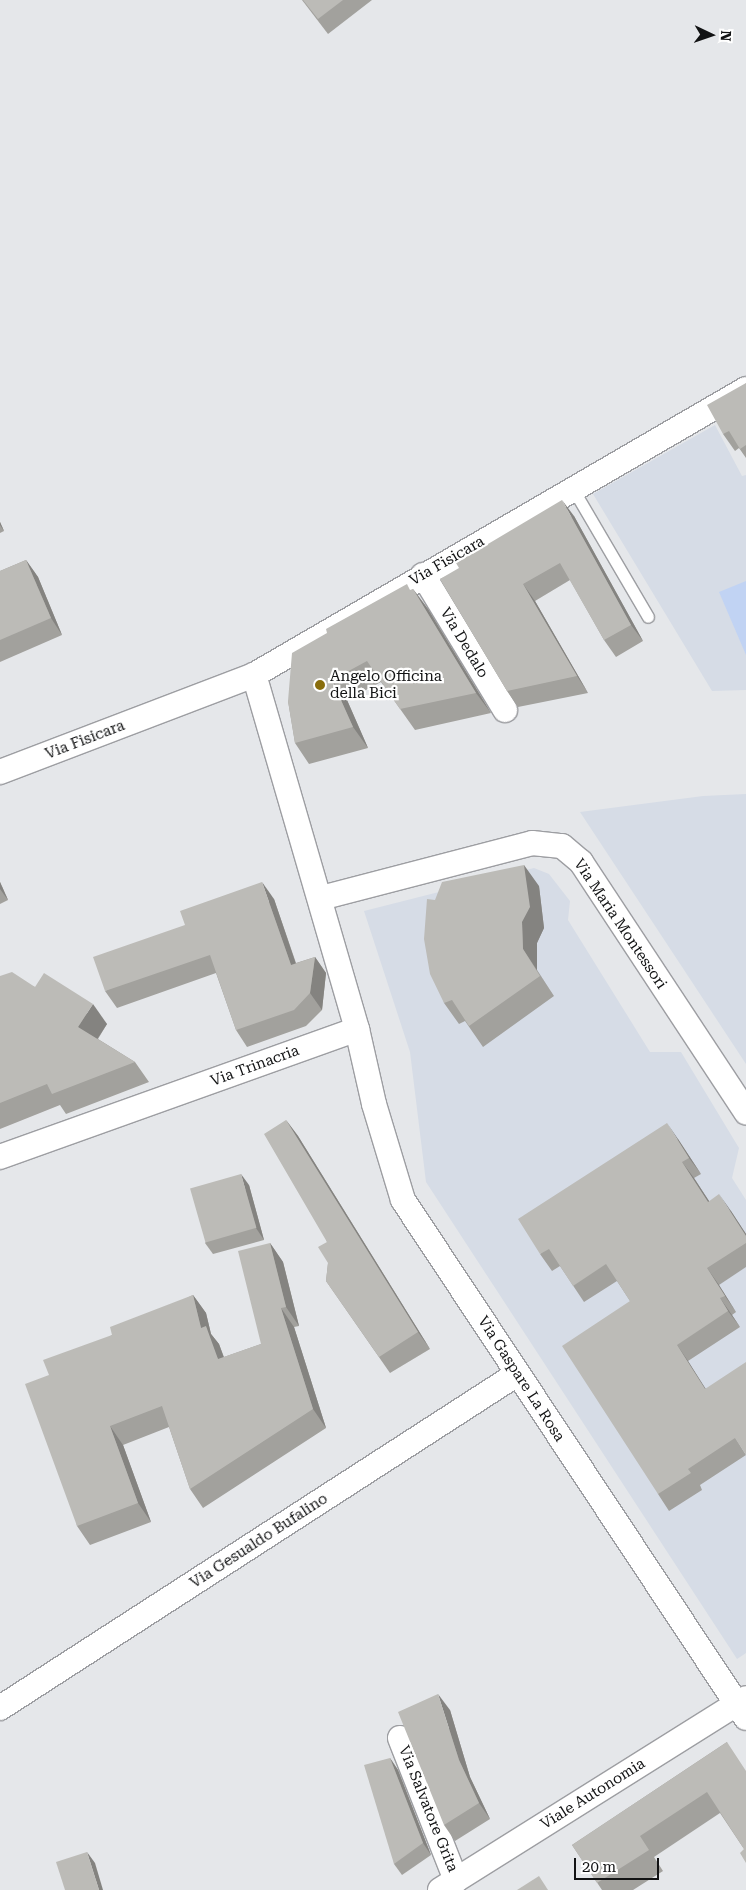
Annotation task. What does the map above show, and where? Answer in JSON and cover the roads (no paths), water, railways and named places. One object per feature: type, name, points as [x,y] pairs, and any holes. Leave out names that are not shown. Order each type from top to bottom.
[{"type":"street","name":"Via Fisicara","points":[[1,768],[254,675],[423,575],[746,389]]},
{"type":"street","name":"Via Dedalo","points":[[423,575],[505,710]]},
{"type":"street","points":[[254,675],[286,776],[357,1029]]},
{"type":"street","name":"Via Maria Montessori","points":[[321,898],[532,843],[562,846],[581,862],[746,1112]]},
{"type":"street","name":"Via Trinacria","points":[[0,1157],[357,1029]]},
{"type":"street","name":"Via Gaspare La Rosa","points":[[357,1029],[374,1104],[403,1200],[517,1374],[743,1707]]},
{"type":"street","name":"Via Gesualdo Bufalino","points":[[0,1708],[517,1374]]},
{"type":"street","name":"Viale Autonomia","points":[[448,1885],[743,1707]]},
{"type":"street","name":"Via Salvatore Grita","points":[[400,1738],[448,1885]]},
{"type":"lane","points":[[573,489],[648,617]]},
{"type":"place","name":"Angelo Officina della Bici","points":[[320,685]]}]
